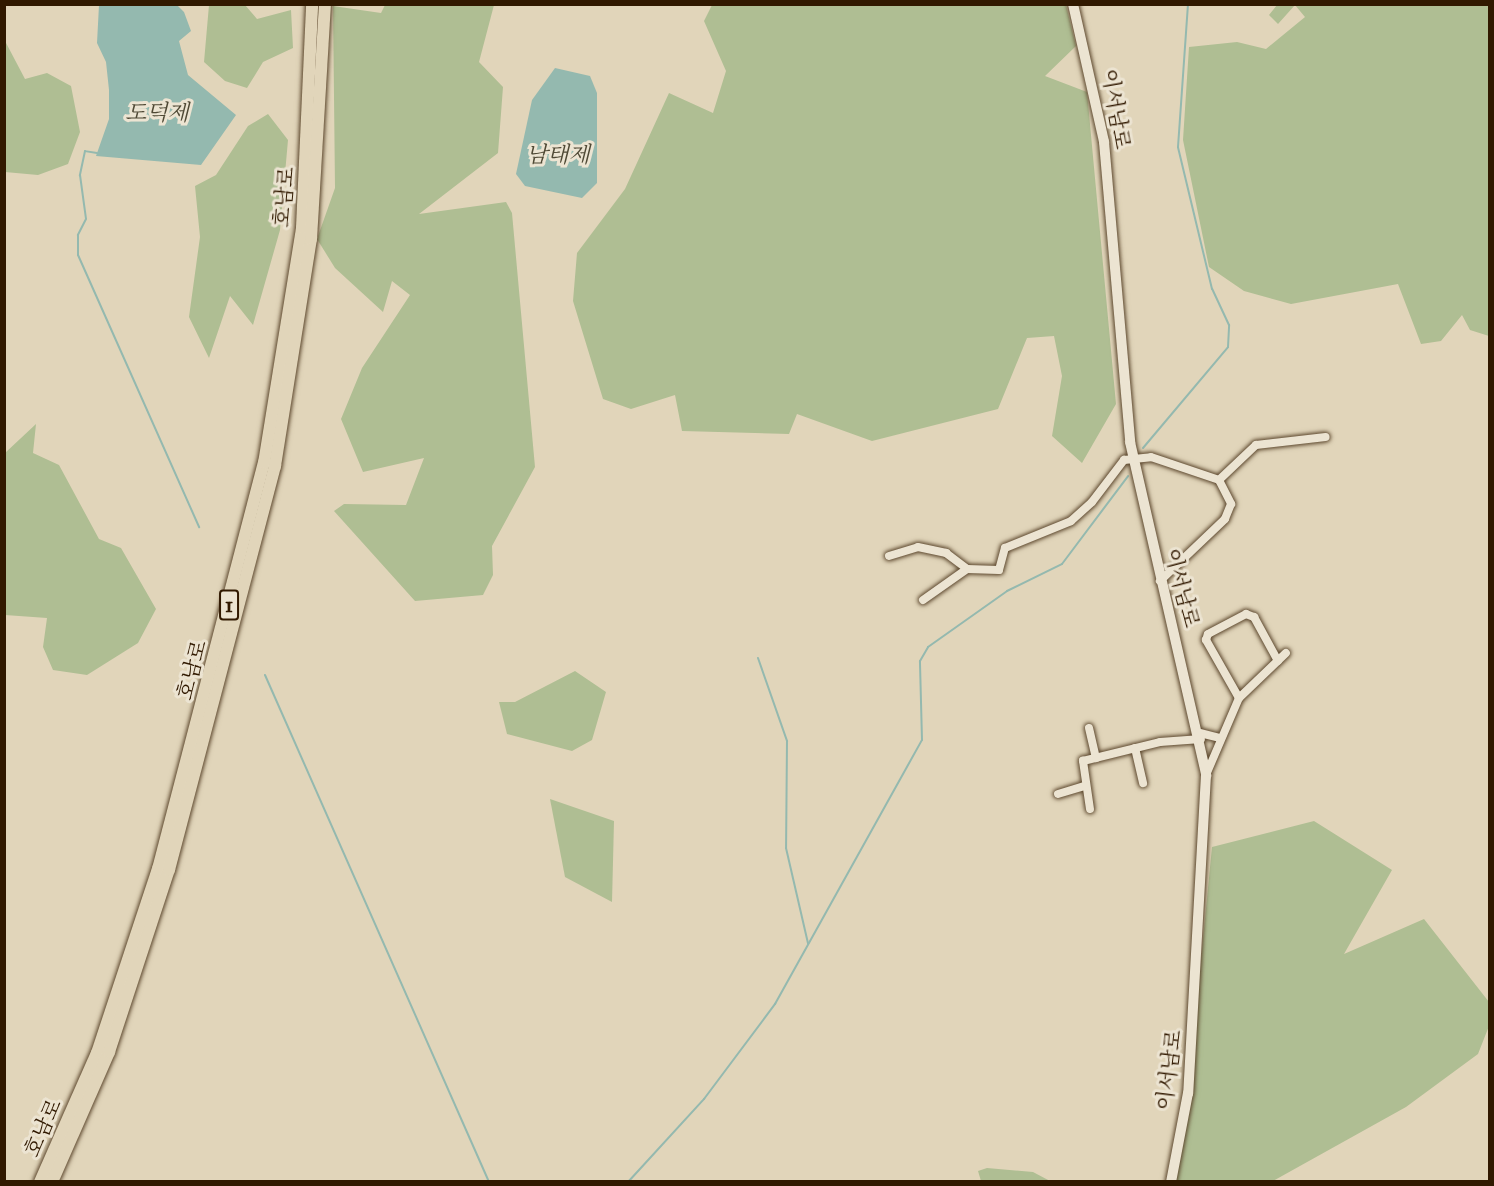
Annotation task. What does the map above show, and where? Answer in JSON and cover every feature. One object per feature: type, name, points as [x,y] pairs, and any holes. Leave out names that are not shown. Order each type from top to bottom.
[{"type":"highway","name":"호남로","points":[[40,1182],[97,1053],[158,870],[264,463],[302,228],[312,4]]},
{"type":"highway","name":"호남로","points":[[52,1182],[109,1052],[169,870],[275,466],[311,238],[325,4]]},
{"type":"main road","name":"이서남로","points":[[1073,4],[1104,142],[1133,460],[1159,582],[1200,736],[1206,775],[1188,1093],[1171,1182]]},
{"type":"street","points":[[1219,480],[1256,445],[1326,437]]},
{"type":"street","points":[[889,555],[918,547],[946,552],[968,569],[999,570],[1005,548],[1071,521],[1092,502],[1124,460],[1150,457],[1219,480],[1231,504],[1225,519],[1159,582]]},
{"type":"street","points":[[923,600],[968,569]]},
{"type":"street","points":[[1239,698],[1206,640],[1208,634],[1246,614],[1254,617],[1278,661]]},
{"type":"street","points":[[1206,775],[1239,698],[1286,652]]},
{"type":"street","points":[[1089,728],[1096,758]]},
{"type":"street","points":[[1090,809],[1080,767],[1083,761],[1135,748],[1200,736],[1220,738]]},
{"type":"street","points":[[1135,748],[1143,783]]},
{"type":"street","points":[[1058,794],[1085,786]]},
{"type":"green space","points":[[209,5],[245,5],[257,19],[291,10],[293,48],[263,62],[247,88],[225,81],[204,62]]},
{"type":"green space","points":[[385,5],[494,5],[479,62],[503,87],[498,153],[419,214],[506,202],[512,213],[535,467],[492,546],[493,575],[483,595],[415,601],[334,511],[344,504],[406,505],[424,458],[363,472],[341,419],[362,368],[410,295],[392,281],[383,312],[335,268],[317,239],[335,188],[333,6],[381,13]]},
{"type":"green space","points":[[712,5],[1066,5],[1076,46],[1045,76],[1087,92],[1116,404],[1082,463],[1052,436],[1062,376],[1054,336],[1027,338],[998,409],[872,441],[797,414],[789,434],[682,431],[675,395],[631,409],[603,399],[573,301],[577,253],[625,189],[669,93],[713,113],[726,71],[704,21]]},
{"type":"green space","points":[[1277,5],[1295,5],[1278,24],[1269,15]]},
{"type":"green space","points":[[1295,5],[1489,5],[1489,336],[1470,330],[1462,315],[1441,341],[1421,344],[1398,284],[1291,304],[1244,291],[1209,267],[1183,140],[1189,47],[1237,42],[1266,49],[1305,17]]},
{"type":"green space","points":[[5,41],[25,79],[47,73],[71,86],[80,132],[68,164],[38,175],[5,172]]},
{"type":"green space","points":[[268,114],[288,140],[280,230],[253,325],[230,296],[209,358],[189,317],[200,237],[195,186],[216,175],[248,126]]},
{"type":"green space","points":[[36,424],[33,453],[59,465],[99,539],[121,548],[156,609],[138,643],[87,675],[53,670],[43,647],[47,618],[5,615],[5,453]]},
{"type":"green space","points":[[575,671],[606,692],[592,740],[572,751],[507,734],[499,702],[515,702]]},
{"type":"green space","points":[[550,799],[614,821],[612,902],[565,877]]},
{"type":"green space","points":[[1314,821],[1392,870],[1344,954],[1424,919],[1489,1002],[1489,1026],[1478,1054],[1406,1107],[1273,1181],[1171,1182],[1188,1093],[1212,847]]},
{"type":"green space","points":[[987,1168],[1033,1172],[1050,1181],[981,1181],[978,1171]]},
{"type":"water","name":"도덕제","points":[[99,5],[177,5],[184,12],[191,31],[179,41],[188,75],[236,115],[201,165],[96,156],[109,119],[106,62],[97,43]]},
{"type":"water","name":"남태제","points":[[555,68],[590,76],[597,93],[597,183],[582,198],[525,186],[516,174],[532,100]]},
{"type":"waterway","points":[[1143,448],[1228,347],[1229,325],[1212,289],[1178,147],[1188,4]]},
{"type":"waterway","points":[[97,153],[85,151],[80,175],[86,219],[78,235],[78,255],[199,527]]},
{"type":"waterway","points":[[628,1182],[704,1099],[775,1004],[922,740],[920,661],[928,647],[1007,591],[1062,564],[1128,476]]},
{"type":"waterway","points":[[758,658],[787,741],[786,848],[808,943]]},
{"type":"waterway","points":[[265,675],[489,1182]]}]
